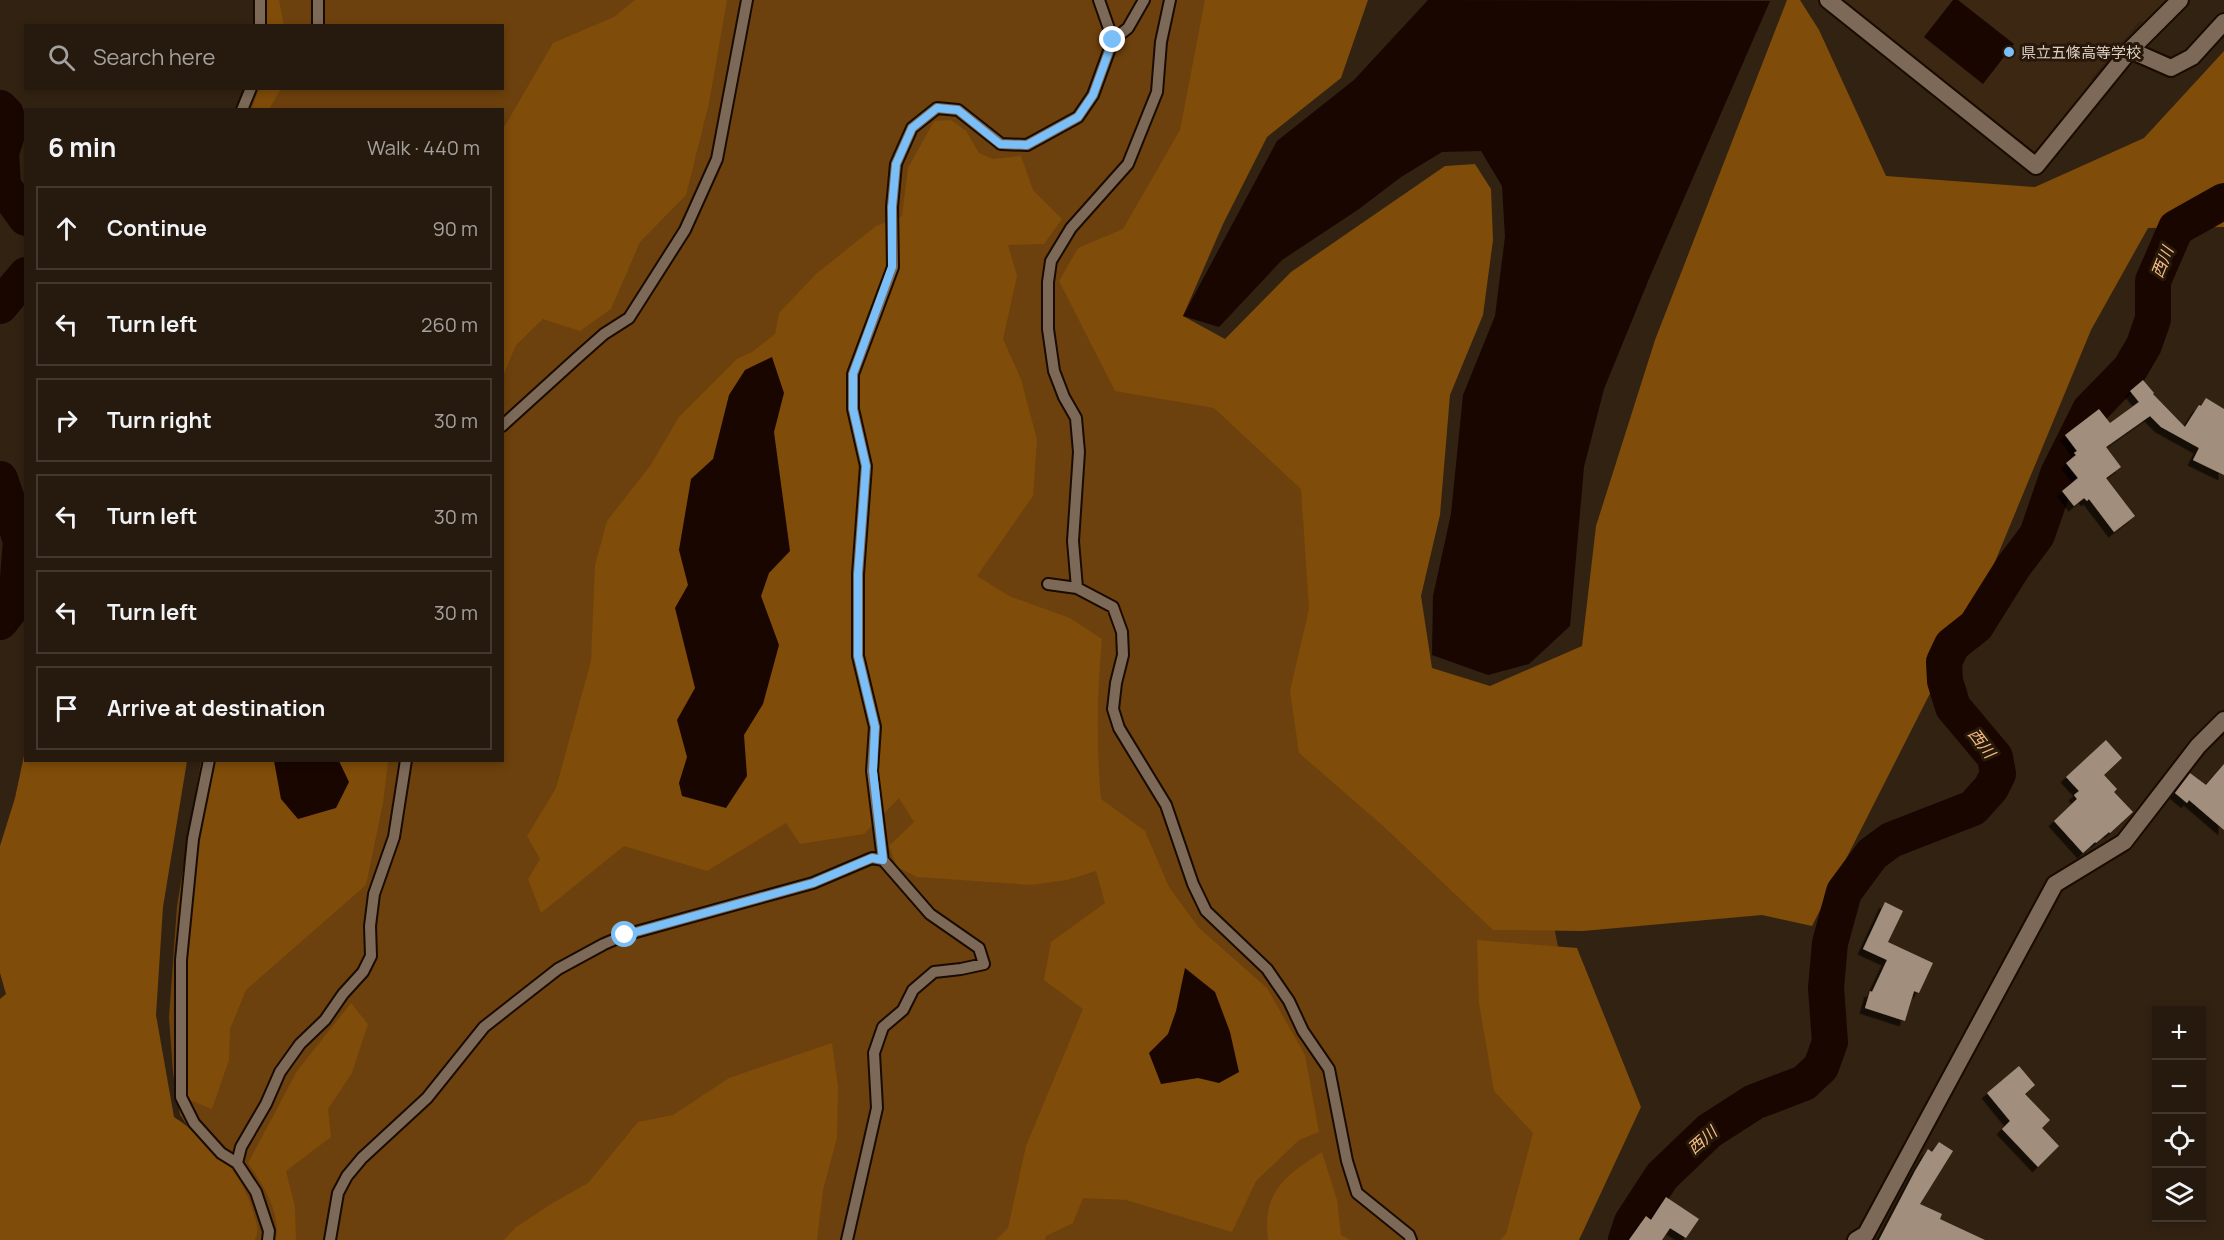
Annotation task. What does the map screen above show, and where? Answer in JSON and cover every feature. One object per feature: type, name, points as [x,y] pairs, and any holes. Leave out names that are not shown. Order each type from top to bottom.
[{"type":"street","points":[[1828,0],[2036,166],[2130,51],[2180,0]]},
{"type":"street","points":[[2130,51],[2171,68],[2192,57],[2224,22]]},
{"type":"street","points":[[1856,1240],[1866,1234],[2055,884],[2124,842],[2198,746],[2224,720]]},
{"type":"lane","points":[[260,0],[260,24]]},
{"type":"lane","points":[[318,0],[318,24]]},
{"type":"lane","points":[[504,424],[604,334],[629,318],[685,230],[717,159],[747,0]]},
{"type":"lane","points":[[1099,0],[1113,40]]},
{"type":"lane","points":[[847,1240],[877,1107],[874,1053],[883,1027],[903,1010],[914,990],[934,972],[984,964],[979,948],[930,914],[883,860],[873,771],[875,727],[858,656],[858,574],[866,466],[853,409],[853,374],[892,267],[892,207],[896,164],[912,128],[937,108],[958,110],[1000,144],[1027,145],[1078,117],[1093,95],[1113,40],[1128,28],[1144,0]]},
{"type":"lane","points":[[1077,588],[1073,541],[1079,452],[1076,418],[1053,371],[1047,329],[1051,261],[1071,228],[1128,164],[1157,92],[1161,42],[1170,0]]},
{"type":"lane","points":[[243,108],[250,90]]},
{"type":"lane","points":[[1048,584],[1077,588],[1113,607],[1122,632],[1123,655],[1113,709],[1119,728],[1166,805],[1193,884],[1206,911],[1267,969],[1289,1001],[1304,1031],[1329,1069],[1347,1161],[1357,1193],[1409,1235],[1411,1240]]},
{"type":"lane","points":[[209,762],[193,839],[181,960],[182,1097],[194,1123],[221,1153],[237,1162],[256,1192],[269,1231],[268,1240]]},
{"type":"lane","points":[[237,1162],[241,1147],[261,1113],[280,1072],[300,1044],[326,1020],[363,972],[371,957],[370,926],[374,894],[394,837],[406,762]]},
{"type":"lane","points":[[330,1240],[338,1194],[347,1176],[362,1158],[427,1098],[484,1027],[558,969],[625,935],[813,883],[872,858],[883,860]]},
{"type":"shaded area","points":[[267,0],[1270,0],[1142,328],[1302,356],[1340,594],[1551,912],[1570,1006],[1534,1240],[250,1240],[196,1138],[180,1115],[173,1073],[169,1017],[177,906],[201,762],[504,762],[504,108],[248,108],[255,90],[504,90],[504,24],[266,24]]},
{"type":"shaded area","points":[[267,0],[279,0],[284,24],[266,24]]},
{"type":"shaded area","points":[[635,0],[727,0],[709,103],[686,195],[640,242],[611,309],[580,331],[543,319],[516,345],[504,374],[504,127],[553,43],[614,17]]},
{"type":"shaded area","points":[[1205,0],[1368,0],[1341,78],[1267,137],[1223,224],[1183,316],[1225,339],[1291,272],[1445,166],[1475,164],[1491,189],[1493,240],[1483,315],[1450,395],[1440,515],[1421,596],[1432,668],[1490,686],[1582,646],[1596,526],[1655,340],[1787,0],[1800,0],[1819,30],[1886,176],[2035,187],[2144,138],[2224,51],[2224,227],[2148,228],[2091,330],[1987,581],[1812,926],[1762,915],[1583,931],[1493,930],[1382,825],[1299,753],[1290,691],[1309,609],[1301,489],[1214,408],[1115,391],[1059,281],[1078,248],[1123,229],[1180,130]]},
{"type":"shaded area","points":[[1428,0],[1770,1],[1651,274],[1604,389],[1584,467],[1570,626],[1529,664],[1488,675],[1432,655],[1433,596],[1451,514],[1463,395],[1495,316],[1505,237],[1502,186],[1481,151],[1442,152],[1401,177],[1359,209],[1282,260],[1219,327],[1183,316],[1277,141],[1354,80]]},
{"type":"shaded area","name":"県立五條高等学校","points":[[1840,0],[2168,0],[2145,25],[2140,21],[2091,79],[2097,84],[2044,148],[2029,152]]},
{"type":"shaded area","points":[[1953,0],[1958,0],[2014,44],[1983,84],[1924,37]]},
{"type":"shaded area","points":[[259,90],[280,90],[270,108],[252,108]]},
{"type":"shaded area","points":[[951,120],[966,131],[979,153],[993,159],[1021,156],[1033,190],[1062,219],[1044,244],[1008,245],[1017,276],[1003,339],[1021,379],[1037,440],[1033,496],[977,576],[1009,596],[1070,618],[1102,639],[1098,719],[1101,799],[1145,831],[1169,887],[1199,928],[1267,988],[1305,1055],[1319,1132],[1299,1140],[1256,1181],[1232,1232],[1126,1200],[1083,1198],[1073,1223],[1046,1236],[1045,1240],[996,1240],[1008,1228],[1026,1146],[1083,1009],[1044,980],[1051,942],[1105,903],[1096,871],[1067,880],[1031,885],[917,877],[897,867],[889,846],[914,822],[899,798],[864,834],[800,844],[786,823],[707,871],[624,846],[541,913],[528,879],[540,859],[527,836],[556,788],[591,661],[595,565],[607,521],[650,466],[679,417],[737,359],[752,352],[775,334],[779,313],[816,274],[876,226],[902,216],[908,168],[934,121]]},
{"type":"shaded area","points":[[772,357],[784,393],[774,432],[790,551],[769,573],[761,596],[779,645],[763,704],[744,735],[747,776],[726,808],[682,796],[679,783],[687,757],[677,720],[695,688],[675,608],[688,585],[679,550],[691,479],[713,459],[729,395],[745,370]]},
{"type":"shaded area","points":[[24,756],[24,762],[187,762],[163,907],[156,1015],[174,1117],[199,1135],[231,1167],[246,1193],[256,1221],[255,1240],[0,1240],[0,999],[6,994],[0,973],[0,846],[15,798]]},
{"type":"shaded area","points":[[214,762],[388,762],[383,803],[366,885],[246,990],[230,1029],[229,1060],[212,1109],[187,1099],[184,1057],[183,1014],[188,929],[199,845]]},
{"type":"shaded area","points":[[274,762],[339,762],[349,782],[336,808],[298,819],[281,799]]},
{"type":"shaded area","points":[[1477,940],[1577,948],[1641,1107],[1579,1240],[1500,1240],[1506,1234],[1533,1133],[1494,1091],[1479,1003]]},
{"type":"shaded area","points":[[1185,968],[1215,992],[1230,1032],[1239,1072],[1219,1083],[1198,1078],[1161,1084],[1149,1053],[1168,1034],[1176,1011]]},
{"type":"shaded area","points":[[351,1003],[368,1024],[352,1073],[328,1109],[331,1137],[286,1171],[295,1207],[296,1240],[276,1240],[276,1220],[270,1199],[248,1163],[297,1071]]},
{"type":"shaded area","points":[[832,1043],[838,1087],[837,1138],[823,1190],[817,1240],[504,1240],[515,1228],[588,1183],[638,1122],[673,1115],[729,1078]]},
{"type":"shaded area","points":[[1322,1152],[1337,1200],[1341,1235],[1350,1240],[1268,1240],[1269,1209],[1279,1187],[1287,1177]]},
{"type":"building","points":[[2143,380],[2153,394],[2185,427],[2206,398],[2224,409],[2224,475],[2193,460],[2199,448],[2161,427],[2150,416],[2106,447],[2121,467],[2106,478],[2135,516],[2114,532],[2089,499],[2087,501],[2084,498],[2074,506],[2062,491],[2078,478],[2066,463],[2076,455],[2074,453],[2077,451],[2065,435],[2099,409],[2110,423],[2139,402],[2130,391]]},
{"type":"building","points":[[2106,740],[2122,758],[2104,775],[2117,789],[2114,792],[2133,812],[2083,853],[2054,821],[2077,799],[2074,795],[2079,791],[2066,777]]},
{"type":"building","points":[[2224,764],[2224,830],[2189,800],[2187,803],[2175,793],[2190,773],[2206,785]]},
{"type":"building","points":[[1885,902],[1903,911],[1888,942],[1933,963],[1919,993],[1914,991],[1905,1021],[1865,1008],[1870,991],[1872,992],[1887,960],[1863,949]]},
{"type":"building","points":[[2019,1066],[2035,1085],[2025,1094],[2050,1120],[2042,1128],[2059,1146],[2038,1167],[2002,1129],[2010,1121],[1987,1093]]},
{"type":"building","points":[[1939,1142],[1953,1151],[1920,1204],[1942,1214],[1940,1219],[1985,1240],[1879,1240],[1928,1149],[1932,1152]]},
{"type":"building","points":[[1666,1197],[1699,1219],[1686,1238],[1670,1228],[1662,1240],[1629,1240],[1646,1216],[1651,1220]]},
{"type":"waterway","points":[[0,108],[6,114],[9,128],[1,153],[3,186],[24,215]]},
{"type":"waterway","name":"西川","points":[[1626,1240],[1632,1222],[1662,1176],[1709,1131],[1754,1102],[1804,1083],[1821,1067],[1830,1042],[1826,988],[1830,943],[1844,892],[1872,854],[1891,840],[1973,808],[1991,788],[1998,774],[1995,757],[1953,707],[1945,681],[1944,662],[1952,645],[1976,626],[2013,567],[2037,535],[2058,474],[2090,410],[2130,369],[2144,345],[2153,319],[2153,281],[2176,228],[2224,201]]},
{"type":"waterway","points":[[0,306],[24,277]]},
{"type":"waterway","points":[[0,479],[21,541],[18,578],[12,607],[0,622]]},
{"type":"place","name":"県立五條高等学校","points":[[2009,52]]},
{"type":"route","points":[[625,935],[726,909],[813,883],[872,858],[883,860],[873,771],[875,727],[858,656],[858,574],[866,466],[853,409],[853,374],[892,267],[892,207],[896,164],[912,128],[937,108],[958,110],[1000,144],[1027,145],[1078,117],[1093,95],[1113,40]]}]
